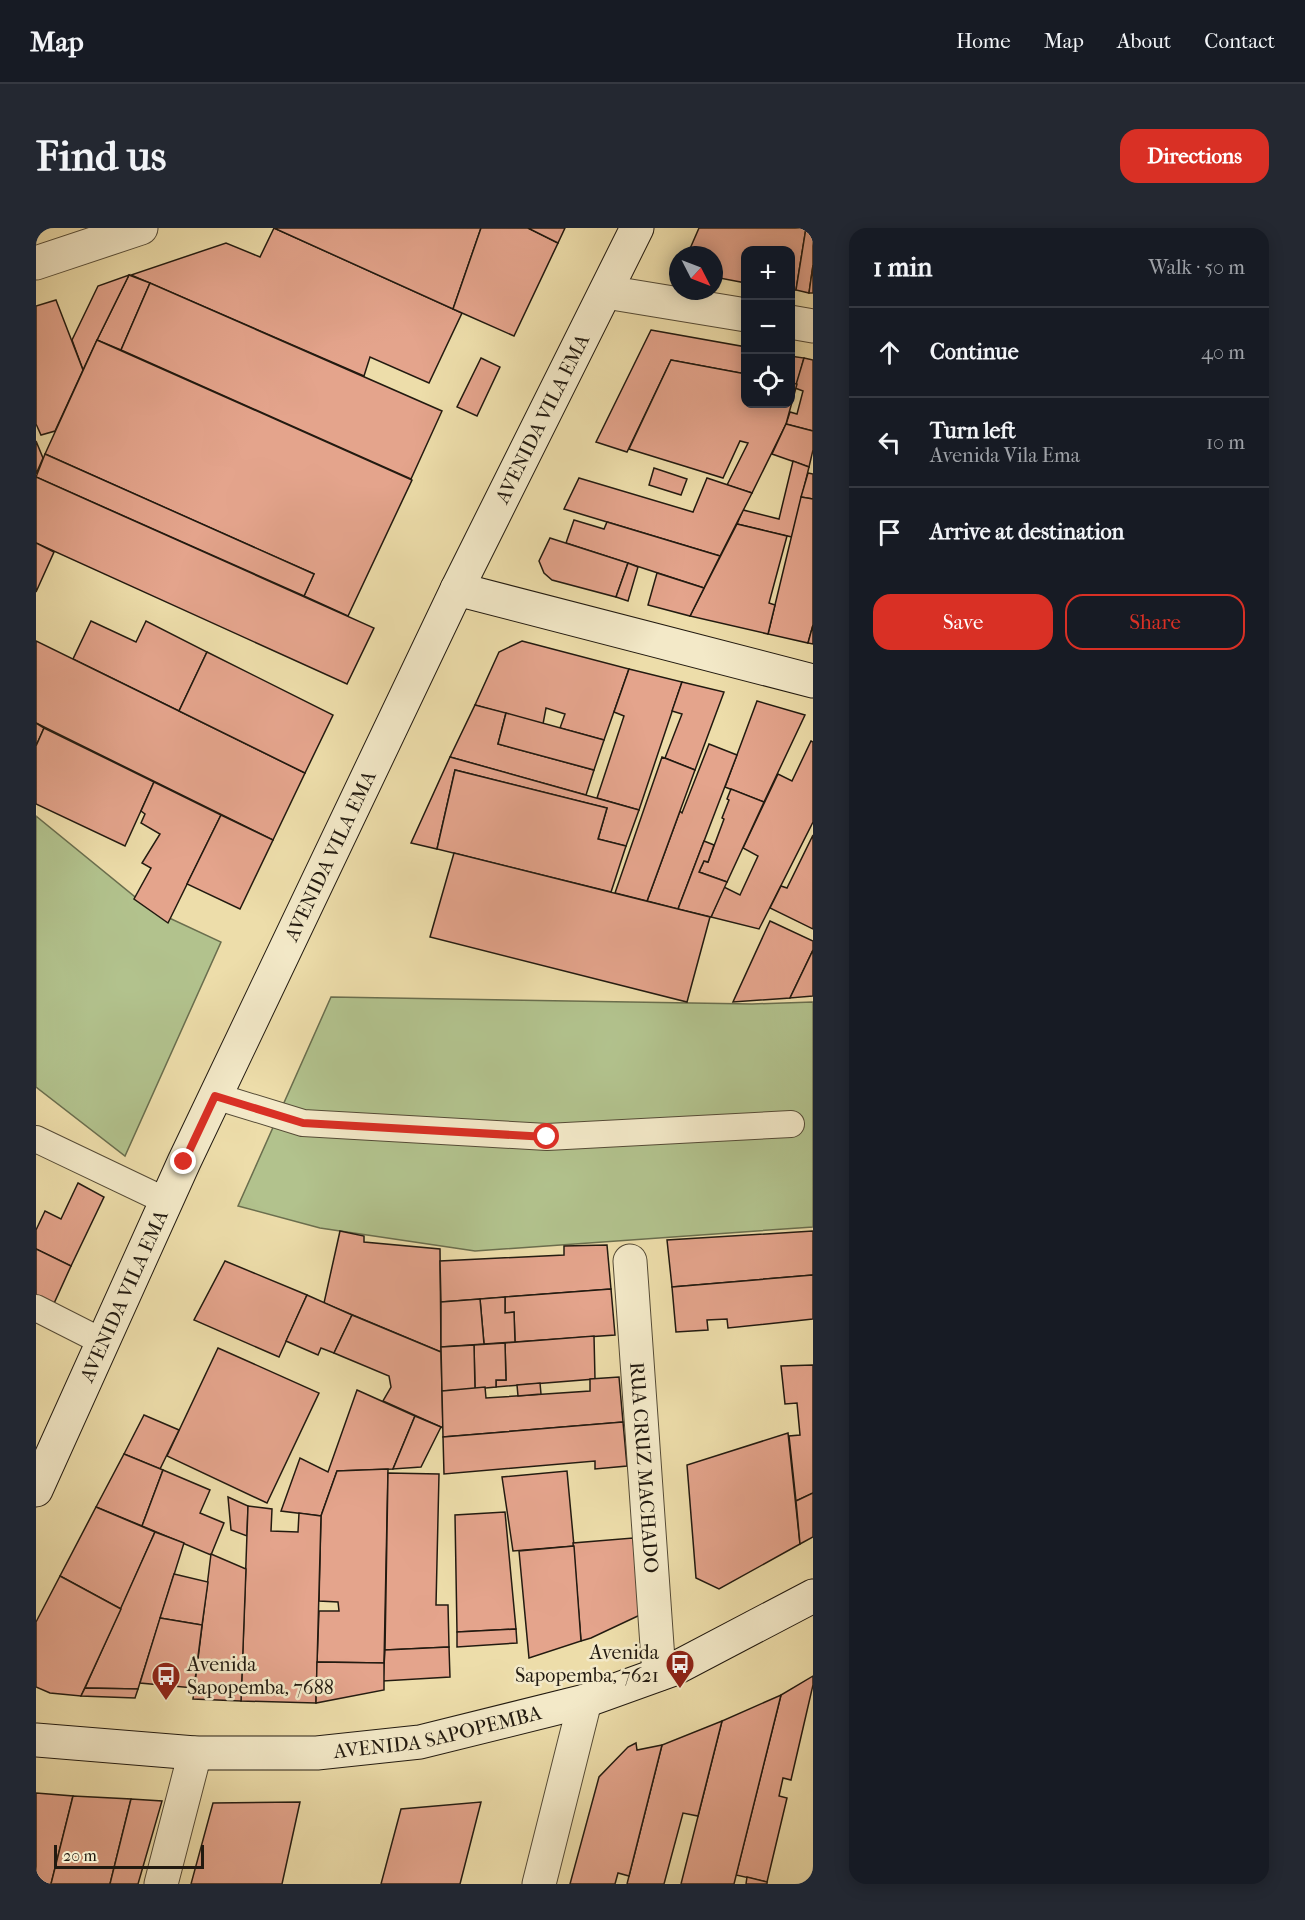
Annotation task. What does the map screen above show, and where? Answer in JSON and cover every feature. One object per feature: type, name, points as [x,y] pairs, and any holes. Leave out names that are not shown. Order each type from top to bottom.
[{"type":"main road","points":[[36,263],[141,228]]},
{"type":"main road","name":"AVENIDA VILA EMA","points":[[36,1490],[215,1096],[457,589],[637,228]]},
{"type":"main road","points":[[606,292],[741,314]]},
{"type":"main road","points":[[795,323],[813,326]]},
{"type":"main road","points":[[457,589],[813,681]]},
{"type":"main road","name":"RUA CRUZ MACHADO","points":[[630,1261],[659,1674]]},
{"type":"main road","name":"AVENIDA SAPOPEMBA","points":[[36,1740],[195,1753],[317,1753],[420,1742],[585,1701],[674,1669],[813,1596]]},
{"type":"main road","points":[[539,1884],[585,1701]]},
{"type":"main road","points":[[161,1884],[195,1753]]},
{"type":"lane","points":[[215,1096],[303,1123],[547,1137],[790,1124]]},
{"type":"lane","points":[[36,1139],[166,1202]]},
{"type":"lane","points":[[36,1308],[103,1342]]},
{"type":"green space","points":[[36,816],[150,909],[221,942],[125,1156],[36,1087]]},
{"type":"green space","points":[[331,997],[752,1004],[813,1002],[813,1227],[475,1251],[320,1228],[238,1206]]},
{"type":"building","points":[[274,228],[462,313],[429,383],[370,357],[364,376],[131,275],[226,243],[260,257]]},
{"type":"building","points":[[274,228],[481,228],[453,309]]},
{"type":"building","points":[[481,228],[528,228],[558,243],[514,336],[453,309]]},
{"type":"building","points":[[528,228],[565,228],[558,243]]},
{"type":"building","points":[[699,228],[806,228],[796,290],[795,246],[741,246],[741,282],[723,279],[723,246],[691,246]]},
{"type":"building","points":[[806,228],[813,228],[813,265],[809,293],[796,290]]},
{"type":"building","points":[[813,265],[813,293],[809,293]]},
{"type":"building","points":[[129,275],[150,283],[121,350],[97,340]]},
{"type":"building","points":[[129,275],[83,370],[72,340],[98,286]]},
{"type":"building","points":[[150,283],[442,411],[411,479],[121,350]]},
{"type":"building","points":[[56,300],[83,370],[55,431],[41,435],[36,424],[36,306]]},
{"type":"building","points":[[651,330],[741,346],[741,373],[671,360],[627,452],[596,442]]},
{"type":"building","points":[[97,340],[412,480],[348,616],[304,596],[314,574],[45,454]]},
{"type":"building","points":[[795,357],[804,358],[797,384],[795,384]]},
{"type":"building","points":[[481,358],[500,367],[477,416],[457,407]]},
{"type":"building","points":[[804,358],[813,360],[813,431],[786,424],[790,412],[797,414],[803,391],[795,388]]},
{"type":"building","points":[[671,360],[741,373],[741,408],[790,408],[786,424],[752,493],[727,485],[748,443],[740,441],[723,478],[629,449]]},
{"type":"building","points":[[786,424],[813,431],[813,450],[809,467],[772,454]]},
{"type":"building","points":[[36,441],[43,458],[36,474]]},
{"type":"building","points":[[45,454],[314,574],[304,596],[36,477]]},
{"type":"building","points":[[793,461],[809,467],[792,537],[737,524],[743,510],[779,519]]},
{"type":"building","points":[[654,468],[687,479],[681,495],[649,485]]},
{"type":"building","points":[[808,473],[813,474],[813,499],[801,497]]},
{"type":"building","points":[[36,477],[374,628],[347,684],[36,543]]},
{"type":"building","points":[[579,478],[693,512],[707,478],[752,493],[720,556],[564,509]]},
{"type":"building","points":[[801,497],[813,499],[813,625],[808,643],[768,634]]},
{"type":"building","points":[[574,520],[604,529],[607,522],[720,556],[704,588],[566,543]]},
{"type":"building","points":[[737,524],[787,536],[769,603],[775,605],[768,634],[690,616]]},
{"type":"building","points":[[550,538],[628,563],[616,597],[552,580],[544,573],[539,561]]},
{"type":"building","points":[[36,543],[54,552],[36,592]]},
{"type":"building","points":[[628,563],[638,567],[628,601],[616,597]]},
{"type":"building","points":[[657,573],[704,588],[690,616],[648,605]]},
{"type":"building","points":[[91,621],[136,642],[146,621],[207,652],[179,711],[73,659]]},
{"type":"building","points":[[813,625],[813,644],[808,643]]},
{"type":"building","points":[[36,641],[305,773],[273,840],[36,723]]},
{"type":"building","points":[[522,641],[629,669],[604,740],[560,728],[565,714],[546,708],[543,724],[475,705],[499,652]]},
{"type":"building","points":[[207,652],[333,715],[305,773],[179,711]]},
{"type":"building","points":[[629,669],[682,682],[639,810],[597,798],[624,716],[614,712]]},
{"type":"building","points":[[682,682],[724,692],[695,770],[665,758],[682,714],[672,711]]},
{"type":"building","points":[[757,701],[805,715],[764,802],[725,787]]},
{"type":"building","points":[[475,705],[506,713],[498,744],[594,770],[586,795],[450,757]]},
{"type":"building","points":[[506,713],[604,740],[594,770],[498,744]]},
{"type":"building","points":[[36,723],[44,728],[36,746]]},
{"type":"building","points":[[44,728],[154,782],[125,846],[36,804],[36,746]]},
{"type":"building","points":[[811,741],[813,742],[813,822],[759,929],[711,917],[724,887],[740,895],[758,856],[743,848],[778,774],[792,781]]},
{"type":"building","points":[[709,744],[737,755],[678,909],[647,901],[680,811],[682,813]]},
{"type":"building","points":[[450,757],[639,810],[626,846],[598,839],[607,808],[455,770],[437,849],[411,843]]},
{"type":"building","points":[[662,757],[695,770],[647,901],[615,893]]},
{"type":"building","points":[[455,770],[607,808],[598,839],[626,846],[611,892],[437,849]]},
{"type":"building","points":[[154,782],[221,815],[168,923],[134,899],[151,868],[142,863],[160,834],[141,823],[145,814],[141,811]]},
{"type":"building","points":[[731,789],[764,802],[727,882],[699,872],[704,861],[708,862],[724,819],[722,818]]},
{"type":"building","points":[[221,815],[273,840],[240,909],[187,884]]},
{"type":"building","points":[[813,835],[813,929],[770,908],[781,886],[787,888]]},
{"type":"building","points":[[704,841],[714,845],[708,862],[704,861],[699,872],[727,882],[711,917],[678,909]]},
{"type":"building","points":[[454,853],[710,917],[687,1002],[430,937]]},
{"type":"building","points":[[770,921],[813,941],[813,950],[790,998],[733,1002]]},
{"type":"building","points":[[813,950],[813,996],[790,998]]},
{"type":"building","points":[[78,1183],[104,1197],[71,1266],[36,1249],[36,1230],[45,1211],[61,1219]]},
{"type":"building","points":[[340,1231],[364,1236],[364,1242],[440,1249],[441,1352],[324,1303]]},
{"type":"building","points":[[813,1231],[813,1275],[672,1287],[667,1240]]},
{"type":"building","points":[[607,1245],[611,1289],[441,1302],[440,1261],[564,1255],[564,1246]]},
{"type":"building","points":[[36,1249],[71,1266],[51,1310],[36,1304]]},
{"type":"building","points":[[225,1261],[307,1295],[279,1357],[194,1320]]},
{"type":"building","points":[[813,1275],[813,1319],[728,1328],[727,1319],[707,1320],[708,1330],[676,1332],[672,1287]]},
{"type":"building","points":[[611,1289],[615,1335],[515,1342],[514,1312],[505,1313],[505,1297]]},
{"type":"building","points":[[307,1295],[352,1315],[334,1353],[321,1348],[318,1355],[286,1341]]},
{"type":"building","points":[[505,1297],[505,1313],[514,1312],[515,1342],[484,1344],[480,1299]]},
{"type":"building","points":[[480,1299],[484,1344],[441,1347],[441,1302]]},
{"type":"building","points":[[352,1315],[441,1352],[443,1428],[383,1401],[391,1387],[389,1376],[334,1353]]},
{"type":"building","points":[[594,1336],[595,1379],[496,1387],[496,1380],[506,1380],[505,1343]]},
{"type":"building","points":[[505,1343],[506,1380],[496,1380],[496,1387],[475,1389],[474,1345]]},
{"type":"building","points":[[474,1345],[475,1389],[442,1391],[441,1347]]},
{"type":"building","points":[[218,1348],[319,1393],[267,1503],[167,1456]]},
{"type":"building","points":[[813,1365],[813,1493],[796,1501],[789,1436],[800,1435],[797,1403],[785,1404],[781,1366]]},
{"type":"building","points":[[619,1377],[623,1422],[443,1437],[442,1391],[485,1387],[486,1398],[590,1391],[590,1379]]},
{"type":"building","points":[[540,1383],[541,1394],[518,1396],[517,1385]]},
{"type":"building","points":[[357,1390],[415,1416],[393,1469],[337,1471],[321,1516],[281,1511],[300,1458],[328,1472]]},
{"type":"building","points":[[144,1415],[179,1430],[160,1469],[124,1454]]},
{"type":"building","points":[[415,1416],[441,1427],[421,1467],[393,1469]]},
{"type":"building","points":[[623,1422],[627,1466],[595,1469],[595,1461],[444,1474],[443,1437]]},
{"type":"building","points":[[788,1433],[800,1544],[719,1589],[696,1578],[687,1465]]},
{"type":"building","points":[[124,1454],[163,1470],[142,1526],[96,1507]]},
{"type":"building","points":[[388,1469],[384,1663],[317,1662],[319,1611],[339,1611],[338,1602],[319,1601],[321,1516],[337,1471]]},
{"type":"building","points":[[163,1470],[210,1490],[200,1513],[224,1523],[211,1555],[142,1526]]},
{"type":"building","points":[[567,1471],[574,1546],[513,1551],[502,1477]]},
{"type":"building","points":[[388,1473],[439,1474],[436,1605],[448,1605],[449,1647],[385,1650]]},
{"type":"building","points":[[813,1493],[813,1537],[800,1544],[796,1501]]},
{"type":"building","points":[[228,1497],[248,1506],[247,1536],[231,1530]]},
{"type":"building","points":[[248,1506],[272,1509],[271,1531],[298,1532],[299,1513],[321,1516],[316,1703],[241,1701]]},
{"type":"building","points":[[96,1507],[155,1532],[121,1609],[60,1576]]},
{"type":"building","points":[[505,1512],[516,1629],[457,1632],[455,1515]]},
{"type":"building","points":[[155,1532],[184,1543],[138,1689],[85,1688]]},
{"type":"building","points":[[633,1538],[640,1615],[581,1641],[573,1543]]},
{"type":"building","points":[[574,1546],[581,1641],[529,1658],[519,1551]]},
{"type":"building","points":[[211,1554],[246,1569],[241,1701],[193,1699]]},
{"type":"building","points":[[174,1574],[208,1582],[202,1625],[160,1618]]},
{"type":"building","points":[[60,1576],[121,1609],[81,1696],[50,1693],[36,1687],[36,1622]]},
{"type":"building","points":[[160,1618],[202,1625],[194,1688],[140,1683]]},
{"type":"building","points":[[516,1629],[517,1643],[457,1647],[457,1632]]},
{"type":"building","points":[[449,1647],[450,1677],[383,1681],[385,1650]]},
{"type":"building","points":[[317,1662],[384,1663],[384,1690],[316,1703]]},
{"type":"building","points":[[813,1676],[813,1685],[791,1780],[783,1778],[779,1796],[787,1798],[767,1882],[736,1875],[781,1695]]},
{"type":"building","points":[[85,1688],[138,1689],[135,1698],[81,1696]]},
{"type":"building","points":[[781,1695],[734,1884],[681,1884],[722,1721]]},
{"type":"building","points":[[722,1721],[698,1816],[683,1813],[664,1884],[627,1884],[662,1745]]},
{"type":"building","points":[[636,1743],[637,1750],[662,1745],[629,1876],[618,1873],[615,1884],[570,1884],[599,1777],[628,1747]]},
{"type":"building","points":[[36,1793],[73,1796],[51,1884],[36,1884]]},
{"type":"building","points":[[73,1796],[131,1799],[110,1884],[51,1884]]},
{"type":"building","points":[[131,1799],[162,1801],[138,1884],[110,1884]]},
{"type":"building","points":[[300,1802],[282,1884],[191,1884],[213,1803]]},
{"type":"building","points":[[481,1802],[460,1884],[381,1884],[401,1809]]},
{"type":"building","points":[[747,1877],[767,1882],[767,1884],[746,1884]]},
{"type":"place","name":"Avenida Sapopemba, 7621","points":[[680,1690]]},
{"type":"place","name":"Avenida Sapopemba, 7688","points":[[166,1702]]},
{"type":"route","points":[[184,1162],[215,1096],[303,1123],[547,1137]]}]
